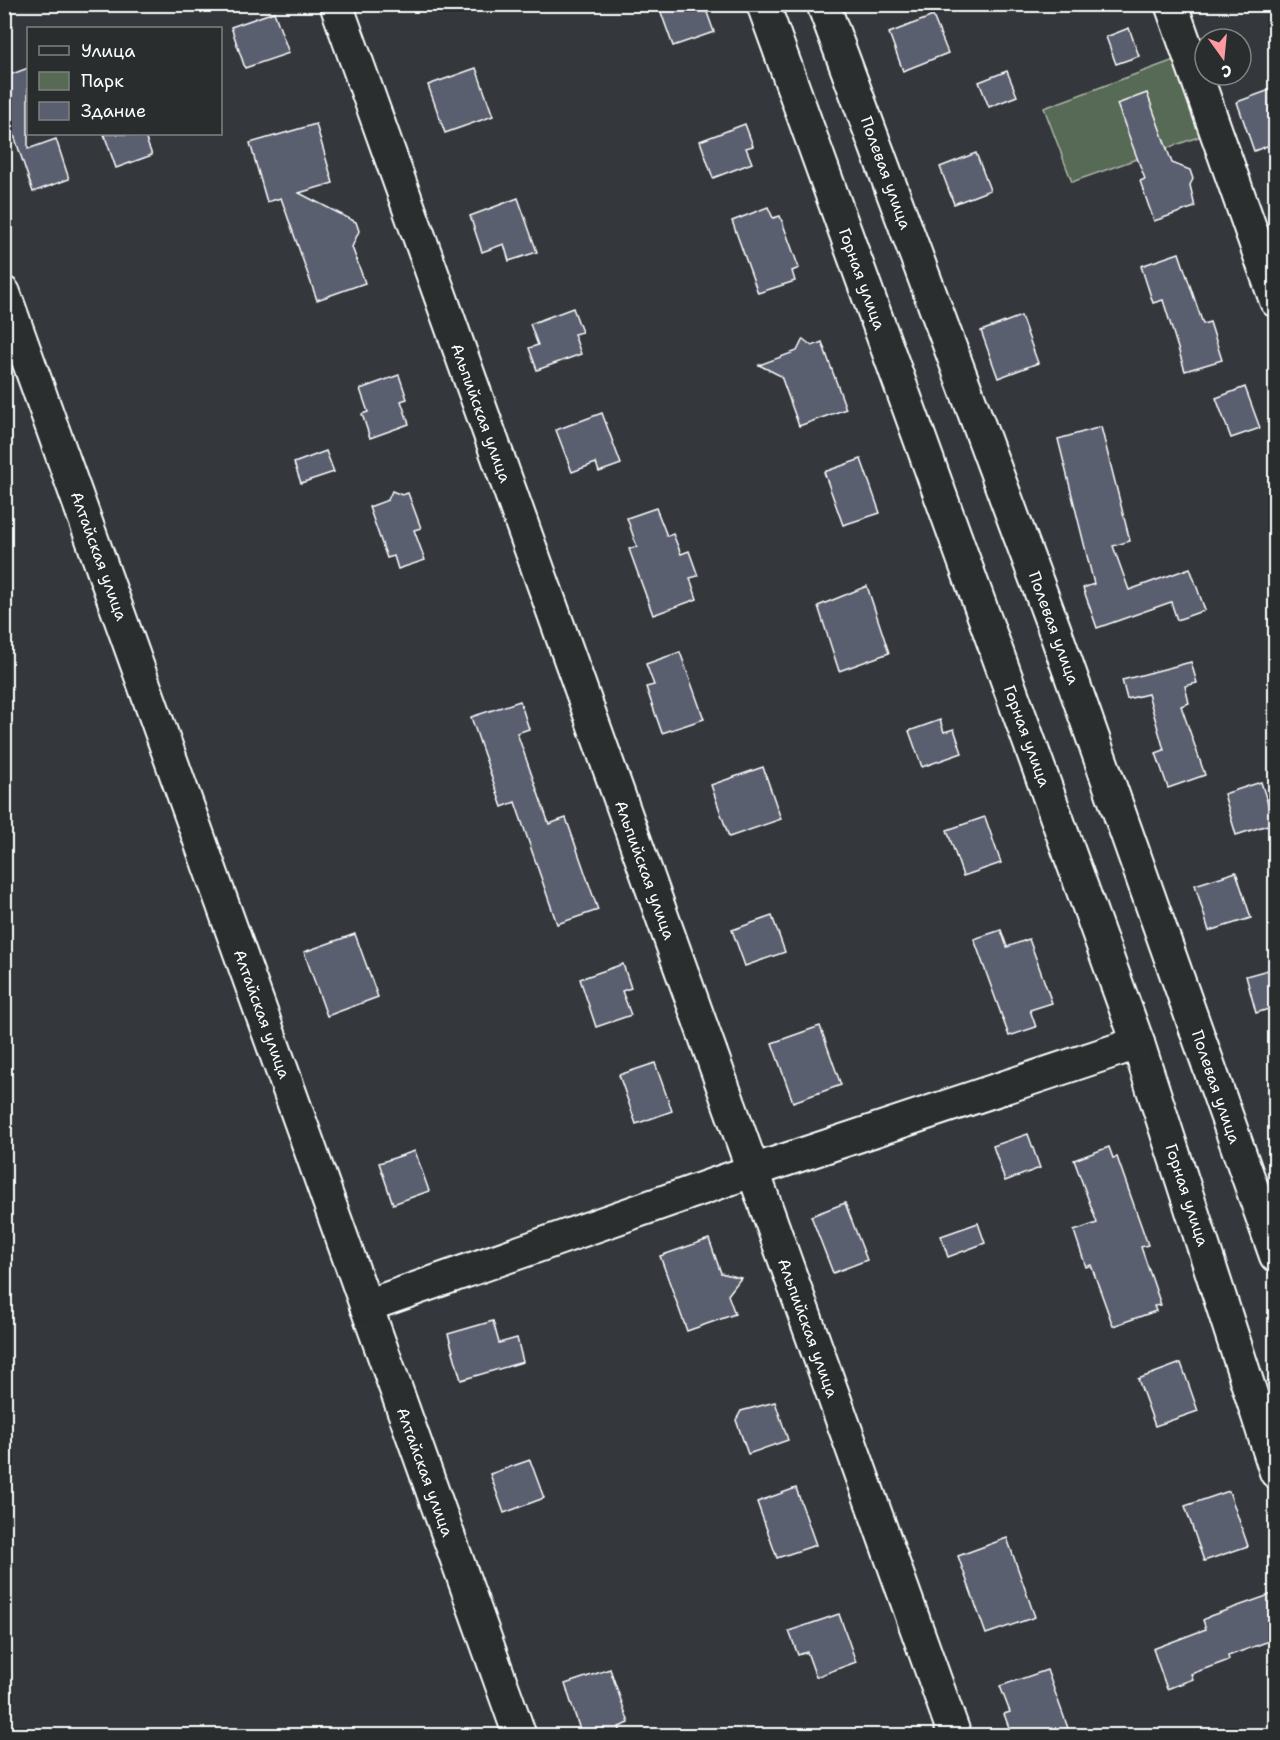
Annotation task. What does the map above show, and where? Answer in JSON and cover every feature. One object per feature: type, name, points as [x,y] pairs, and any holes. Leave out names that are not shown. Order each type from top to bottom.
[{"type":"street","name":"Альпийская улица","points":[[336,4],[955,1736]]},
{"type":"street","name":"Горная улица","points":[[763,4],[1138,1043],[1275,1472]]},
{"type":"street","name":"Полевая улица","points":[[823,4],[1054,628],[1275,1256]]},
{"type":"street","points":[[1171,4],[1275,302]]},
{"type":"street","name":"Алтайская улица","points":[[4,293],[520,1736]]},
{"type":"street","points":[[366,1306],[752,1171],[1138,1043]]},
{"type":"green space","points":[[1174,60],[1201,136],[1072,182],[1044,108]]},
{"type":"building","points":[[658,4],[704,4],[714,32],[673,46]]},
{"type":"building","points":[[274,12],[289,53],[245,68],[231,27]]},
{"type":"building","points":[[933,16],[948,53],[903,71],[889,33]]},
{"type":"building","points":[[1129,28],[1139,56],[1116,64],[1106,37]]},
{"type":"building","points":[[27,68],[28,149],[56,139],[69,179],[33,192],[9,120],[4,122],[4,77]]},
{"type":"building","points":[[476,68],[493,116],[445,133],[428,85]]},
{"type":"building","points":[[1007,71],[1017,96],[989,107],[979,82]]},
{"type":"building","points":[[1275,88],[1275,143],[1254,151],[1237,102]]},
{"type":"building","points":[[1147,93],[1172,163],[1190,170],[1193,179],[1190,185],[1195,207],[1154,221],[1140,181],[1145,179],[1117,104]]},
{"type":"building","points":[[316,124],[333,183],[299,193],[356,222],[359,231],[352,247],[365,283],[317,300],[281,198],[267,202],[250,143]]},
{"type":"building","points":[[745,124],[753,146],[746,148],[752,163],[713,178],[700,141]]},
{"type":"building","points":[[104,135],[144,135],[152,155],[116,168]]},
{"type":"building","points":[[976,153],[990,190],[954,204],[940,167]]},
{"type":"building","points":[[518,198],[537,252],[509,261],[504,244],[482,252],[470,216]]},
{"type":"building","points":[[768,207],[773,218],[780,216],[799,268],[792,271],[795,281],[758,293],[732,221]]},
{"type":"building","points":[[1179,253],[1203,324],[1210,322],[1222,360],[1185,371],[1163,300],[1153,303],[1141,266]]},
{"type":"building","points":[[573,308],[582,332],[574,334],[581,354],[537,370],[529,348],[538,345],[530,324]]},
{"type":"building","points":[[1021,316],[1038,363],[998,378],[981,331]]},
{"type":"building","points":[[803,339],[812,346],[822,342],[846,409],[799,426],[781,376],[759,365],[797,351]]},
{"type":"building","points":[[399,375],[407,399],[401,401],[409,424],[370,438],[362,414],[368,412],[360,389]]},
{"type":"building","points":[[1245,387],[1260,428],[1231,438],[1216,398]]},
{"type":"building","points":[[602,413],[621,464],[599,472],[596,463],[572,472],[556,430]]},
{"type":"building","points":[[1101,427],[1130,541],[1113,546],[1129,590],[1190,568],[1205,610],[1177,620],[1171,602],[1097,628],[1083,588],[1094,584],[1058,439]]},
{"type":"building","points":[[326,451],[334,472],[301,483],[294,463]]},
{"type":"building","points":[[861,459],[880,513],[843,525],[824,472]]},
{"type":"building","points":[[392,491],[402,495],[408,493],[421,528],[414,530],[425,560],[398,569],[394,556],[387,558],[369,507],[388,500]]},
{"type":"building","points":[[656,508],[667,536],[673,534],[681,554],[689,551],[698,576],[690,578],[697,599],[653,615],[629,549],[637,547],[627,518]]},
{"type":"building","points":[[867,586],[889,653],[839,671],[818,606]]},
{"type":"building","points":[[680,652],[704,719],[662,733],[646,687],[654,685],[646,664]]},
{"type":"building","points":[[1191,662],[1197,683],[1185,686],[1189,703],[1181,706],[1205,775],[1168,788],[1156,753],[1164,750],[1148,694],[1127,699],[1122,680]]},
{"type":"building","points":[[520,701],[529,729],[517,733],[549,824],[566,818],[598,910],[557,924],[515,802],[502,807],[471,717]]},
{"type":"building","points":[[940,720],[944,732],[954,729],[962,753],[922,767],[909,731]]},
{"type":"building","points":[[763,767],[781,819],[729,837],[711,785]]},
{"type":"building","points":[[1261,782],[1274,823],[1236,835],[1224,794]]},
{"type":"building","points":[[985,817],[1001,863],[963,876],[947,830]]},
{"type":"building","points":[[1236,872],[1251,918],[1209,931],[1195,885]]},
{"type":"building","points":[[772,916],[785,952],[745,966],[732,930]]},
{"type":"building","points":[[1001,930],[1007,947],[1029,939],[1052,1003],[1030,1010],[1036,1027],[1009,1036],[974,939]]},
{"type":"building","points":[[355,934],[378,997],[327,1016],[304,952]]},
{"type":"building","points":[[623,964],[631,988],[622,991],[631,1015],[596,1027],[580,979]]},
{"type":"building","points":[[1275,968],[1275,1007],[1256,1013],[1246,976]]},
{"type":"building","points":[[820,1026],[841,1085],[793,1102],[772,1043]]},
{"type":"building","points":[[655,1063],[672,1111],[636,1124],[619,1075]]},
{"type":"building","points":[[1028,1134],[1040,1168],[1005,1181],[993,1146]]},
{"type":"building","points":[[1109,1147],[1113,1158],[1117,1157],[1148,1245],[1141,1247],[1161,1305],[1154,1306],[1156,1311],[1113,1326],[1091,1265],[1086,1267],[1074,1231],[1097,1223],[1074,1160]]},
{"type":"building","points":[[415,1151],[429,1191],[393,1204],[379,1163]]},
{"type":"building","points":[[845,1203],[867,1260],[833,1273],[811,1216]]},
{"type":"building","points":[[978,1223],[985,1243],[948,1257],[941,1236]]},
{"type":"building","points":[[709,1239],[721,1273],[741,1278],[728,1295],[735,1314],[687,1331],[660,1256]]},
{"type":"building","points":[[493,1321],[499,1343],[517,1338],[523,1362],[461,1380],[448,1334]]},
{"type":"building","points":[[1181,1363],[1198,1411],[1155,1426],[1138,1379]]},
{"type":"building","points":[[775,1402],[788,1440],[748,1454],[736,1420],[741,1411]]},
{"type":"building","points":[[530,1460],[544,1498],[504,1513],[490,1474]]},
{"type":"building","points":[[796,1488],[816,1545],[777,1558],[757,1502]]},
{"type":"building","points":[[1229,1491],[1248,1546],[1204,1561],[1185,1506]]},
{"type":"building","points":[[1007,1538],[1035,1617],[986,1634],[958,1556]]},
{"type":"building","points":[[1275,1593],[1275,1639],[1228,1656],[1229,1660],[1191,1674],[1193,1679],[1167,1689],[1153,1649],[1206,1629],[1203,1620],[1210,1616]]},
{"type":"building","points":[[839,1614],[856,1662],[816,1677],[807,1652],[798,1655],[789,1631]]},
{"type":"building","points":[[610,1669],[629,1723],[619,1727],[622,1736],[582,1736],[565,1684]]},
{"type":"building","points":[[1047,1670],[1068,1728],[1047,1736],[1012,1736],[1004,1714],[1010,1712],[1000,1686]]}]
